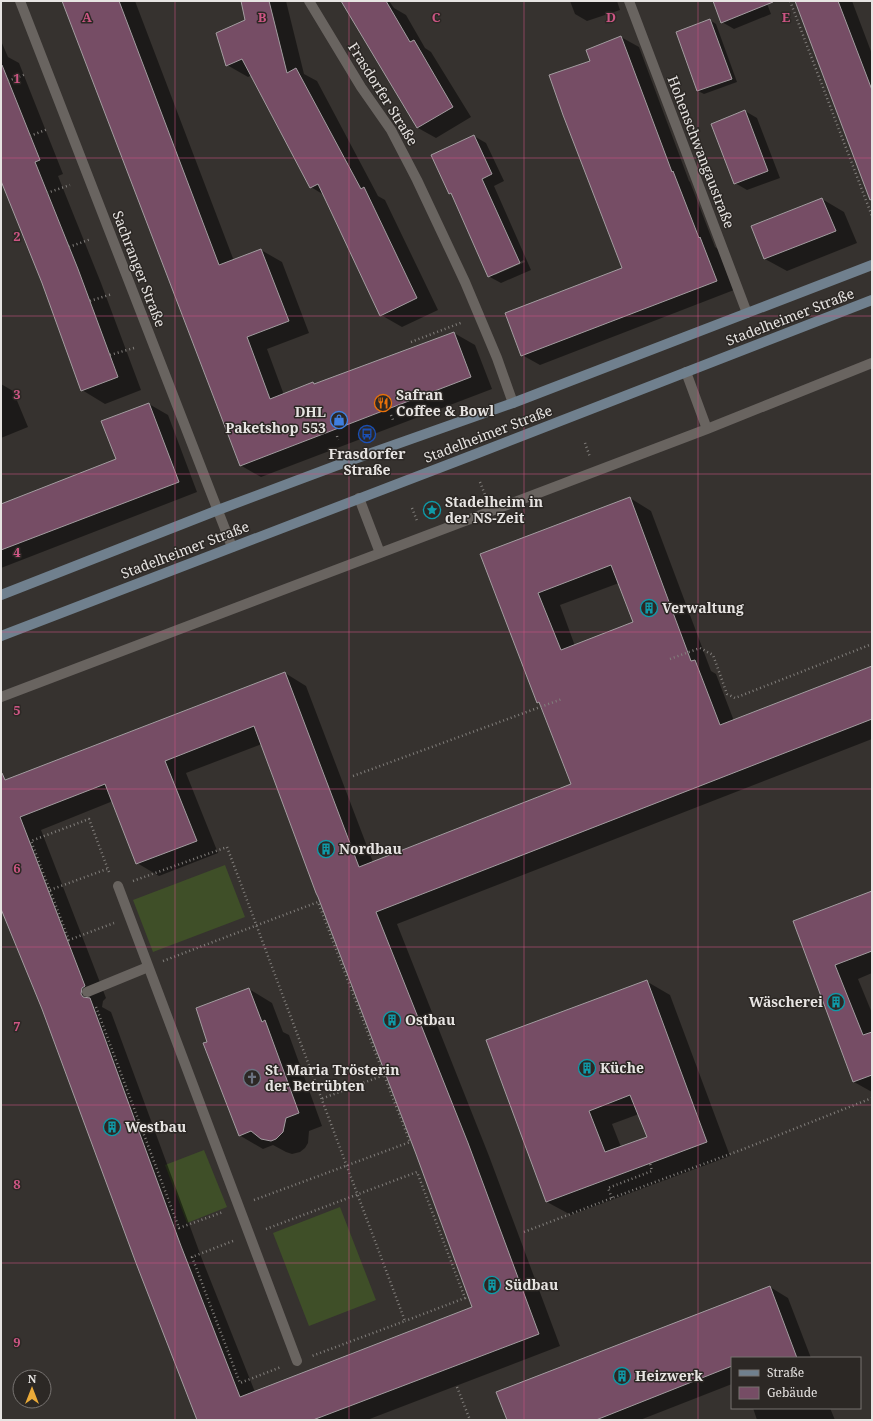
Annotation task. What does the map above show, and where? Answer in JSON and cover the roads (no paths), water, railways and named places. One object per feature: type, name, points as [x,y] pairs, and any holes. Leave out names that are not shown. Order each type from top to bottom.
[{"type":"main road","name":"Stadelheimer Straße","points":[[1,595],[218,510],[346,462],[513,403],[872,265]]},
{"type":"main road","name":"Stadelheimer Straße","points":[[1,636],[872,300]]},
{"type":"street","name":"Sachranger Straße","points":[[20,1],[232,547]]},
{"type":"street","name":"Frasdorfer Straße","points":[[309,1],[362,87],[391,130],[465,282],[513,403]]},
{"type":"street","name":"Hohenschwangaustraße","points":[[629,1],[747,313]]},
{"type":"street","points":[[1,697],[706,429],[872,363]]},
{"type":"street","points":[[686,372],[706,429]]},
{"type":"street","points":[[359,498],[380,553]]},
{"type":"street","points":[[118,886],[297,1361]]},
{"type":"street","points":[[89,992],[148,967]]},
{"type":"place","name":"Safran Coffee & Bowl","points":[[383,403]]},
{"type":"place","name":"DHL Paketshop 553","points":[[339,420]]},
{"type":"place","name":"Frasdorfer Straße","points":[[367,434]]},
{"type":"place","name":"Stadelheim in der NS-Zeit","points":[[432,510]]},
{"type":"place","name":"Verwaltung","points":[[649,608]]},
{"type":"place","name":"Nordbau","points":[[326,849]]},
{"type":"place","name":"Wäscherei","points":[[836,1002]]},
{"type":"place","name":"Ostbau","points":[[392,1020]]},
{"type":"place","name":"Küche","points":[[587,1068]]},
{"type":"place","name":"St. Maria Trösterin der Betrübten","points":[[252,1078]]},
{"type":"place","name":"Westbau","points":[[112,1127]]},
{"type":"place","name":"Südbau","points":[[492,1285]]},
{"type":"place","name":"Heizwerk","points":[[622,1376]]}]
